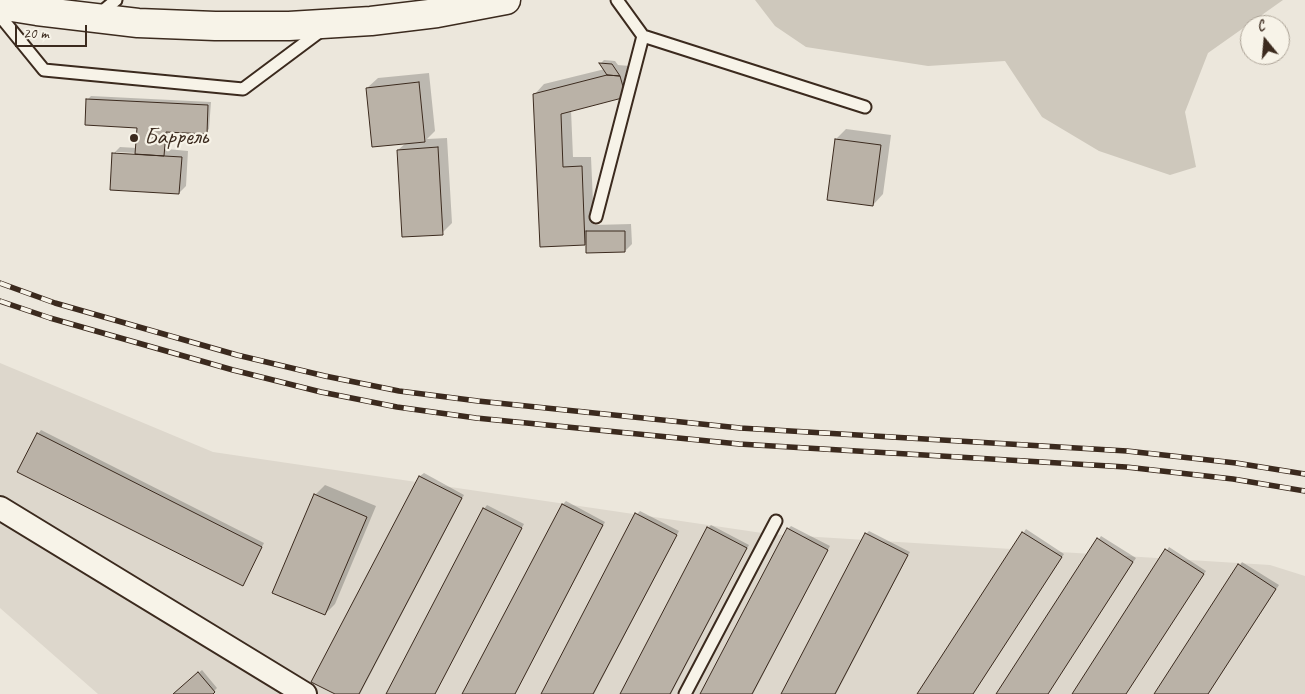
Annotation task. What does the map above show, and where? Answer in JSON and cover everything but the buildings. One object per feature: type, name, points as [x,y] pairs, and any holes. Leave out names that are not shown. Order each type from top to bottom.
[{"type":"highway","points":[[0,5],[138,23],[289,26],[381,20],[437,13],[488,1]]},
{"type":"street","points":[[0,508],[305,694]]},
{"type":"lane","points":[[94,18],[116,0]]},
{"type":"lane","points":[[617,0],[643,36],[866,107]]},
{"type":"lane","points":[[0,16],[44,70],[243,89],[329,24]]},
{"type":"lane","points":[[596,217],[643,36]]},
{"type":"lane","points":[[685,694],[776,522]]},
{"type":"shaded area","points":[[755,0],[1283,0],[1262,15],[1240,15],[1240,30],[1208,53],[1185,112],[1196,167],[1170,175],[1099,151],[1042,117],[1005,61],[928,66],[806,47],[775,26]]},
{"type":"shaded area","points":[[0,363],[213,452],[769,534],[1270,565],[1305,576],[1305,694],[98,694],[0,608]]},
{"type":"railway","points":[[0,283],[55,303],[237,355],[399,391],[740,428],[1127,451],[1236,463],[1305,474]]},
{"type":"railway","points":[[0,301],[50,318],[233,370],[321,392],[397,407],[476,418],[739,444],[1126,467],[1233,479],[1305,491]]},
{"type":"place","name":"Баррель","points":[[134,138]]}]
